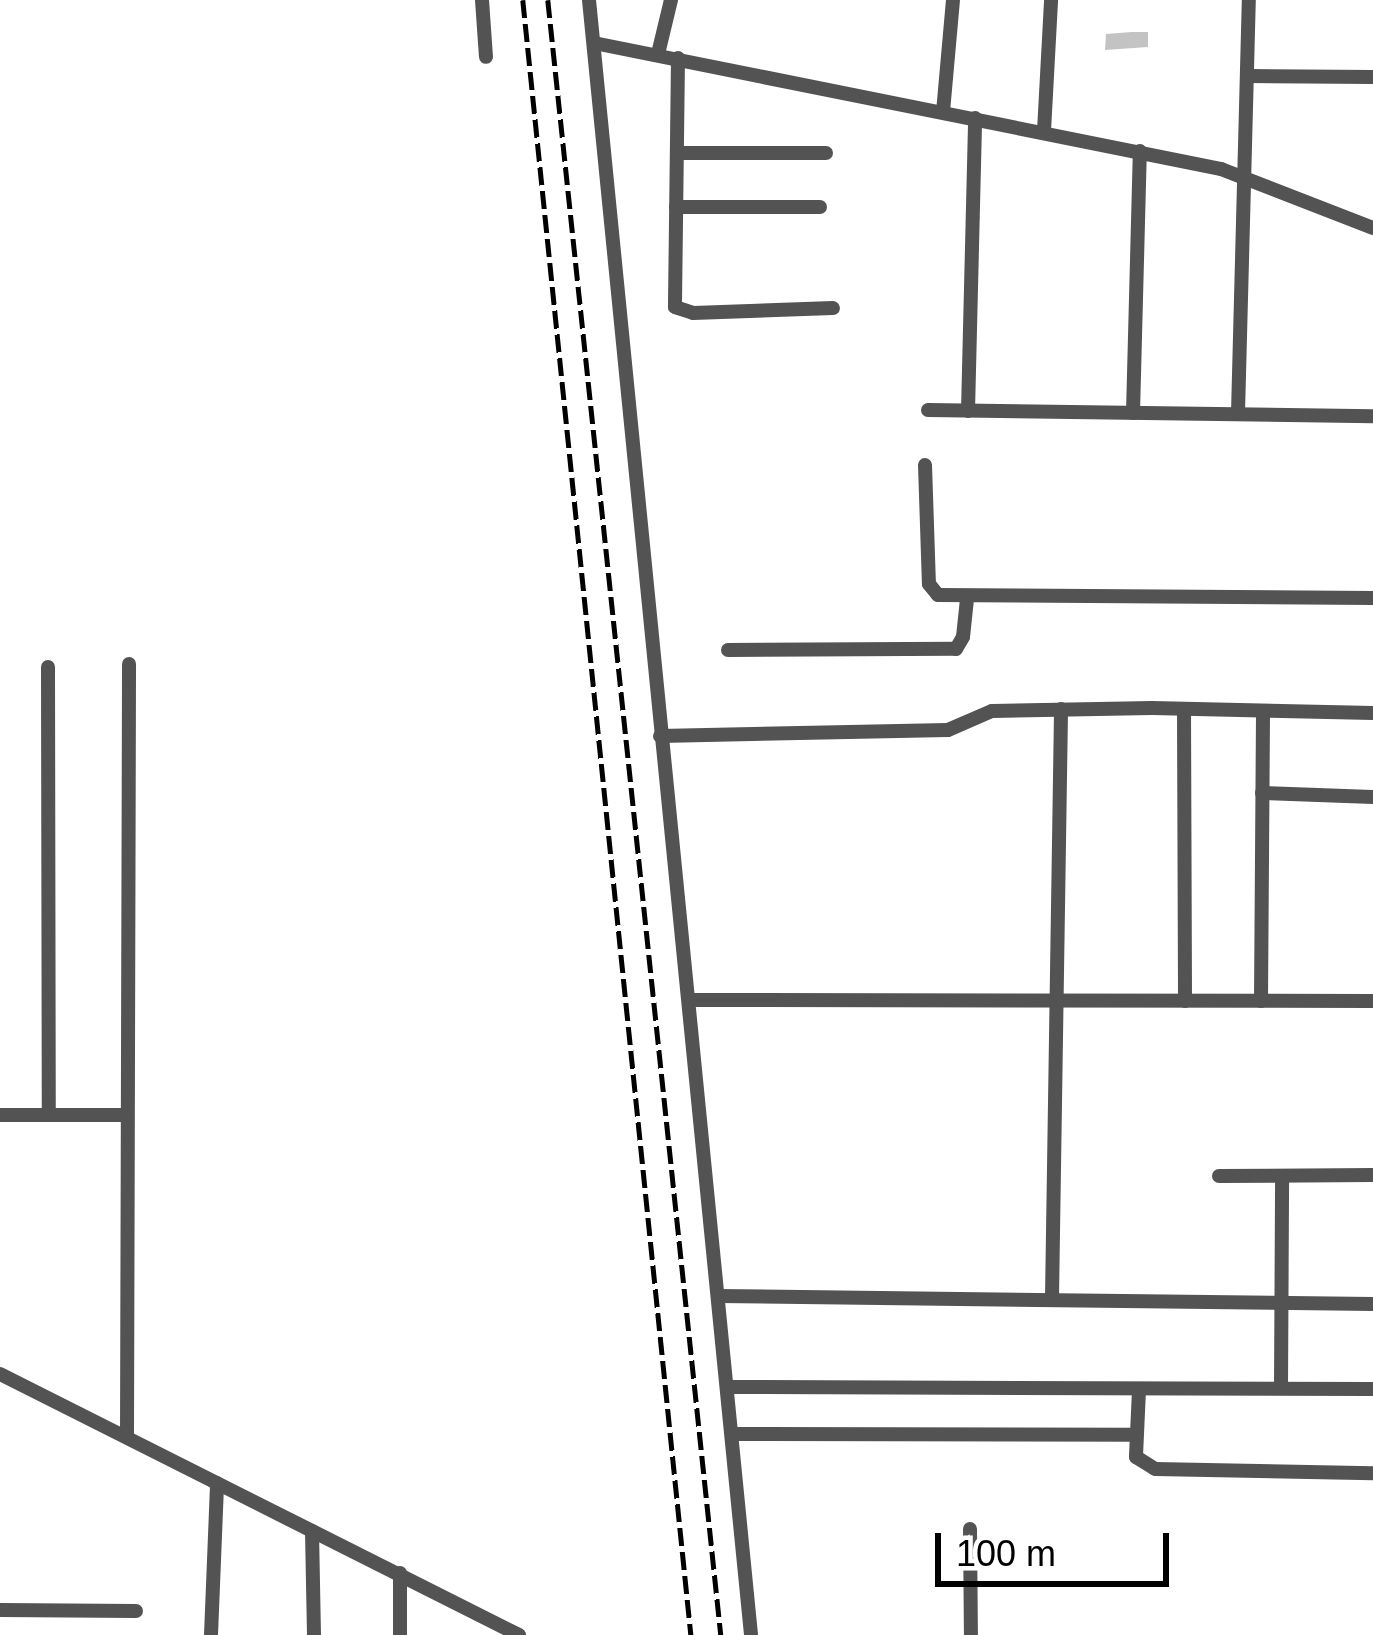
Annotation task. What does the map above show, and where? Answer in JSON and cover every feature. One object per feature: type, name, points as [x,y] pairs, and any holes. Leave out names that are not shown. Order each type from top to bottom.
[{"type":"street","points":[[482,0],[486,57]]},
{"type":"street","points":[[589,0],[752,1635]]},
{"type":"street","points":[[658,54],[670,0]]},
{"type":"street","points":[[943,112],[953,0]]},
{"type":"street","points":[[1044,131],[1051,0]]},
{"type":"street","points":[[1238,413],[1250,0]]},
{"type":"street","points":[[594,44],[1140,151],[1246,178],[1373,228]]},
{"type":"street","points":[[678,58],[673,299],[680,310],[833,308]]},
{"type":"street","points":[[1249,76],[1373,77]]},
{"type":"street","points":[[968,411],[975,118]]},
{"type":"street","points":[[1133,413],[1140,151]]},
{"type":"street","points":[[677,154],[826,154]]},
{"type":"street","points":[[676,207],[820,207]]},
{"type":"street","points":[[928,410],[1373,416]]},
{"type":"street","points":[[925,465],[929,584],[938,595],[1373,598]]},
{"type":"street","points":[[728,650],[956,649],[963,637],[967,598]]},
{"type":"street","points":[[127,1437],[129,664]]},
{"type":"street","points":[[48,667],[49,1115]]},
{"type":"street","points":[[1184,709],[1185,1001]]},
{"type":"street","points":[[1052,1298],[1061,710]]},
{"type":"street","points":[[1261,1001],[1263,711]]},
{"type":"street","points":[[660,736],[948,730],[981,712],[1373,713]]},
{"type":"street","points":[[1262,793],[1373,797]]},
{"type":"street","points":[[690,1000],[1373,1001]]},
{"type":"street","points":[[0,1115],[126,1115]]},
{"type":"street","points":[[1220,1176],[1373,1175]]},
{"type":"street","points":[[1281,1388],[1282,1176]]},
{"type":"street","points":[[719,1296],[1373,1304]]},
{"type":"street","points":[[0,1374],[519,1635]]},
{"type":"street","points":[[728,1388],[1373,1389]]},
{"type":"street","points":[[1139,1390],[1136,1457],[1155,1469],[1373,1473]]},
{"type":"street","points":[[733,1434],[1136,1435]]},
{"type":"street","points":[[211,1635],[217,1483]]},
{"type":"street","points":[[970,1529],[970,1635]]},
{"type":"street","points":[[312,1531],[314,1635]]},
{"type":"street","points":[[400,1573],[400,1635]]},
{"type":"street","points":[[0,1610],[136,1611]]},
{"type":"building","points":[[1148,32],[1148,47],[1105,50],[1106,34]]},
{"type":"railway","points":[[523,0],[691,1635]]},
{"type":"railway","points":[[548,0],[721,1635]]}]
